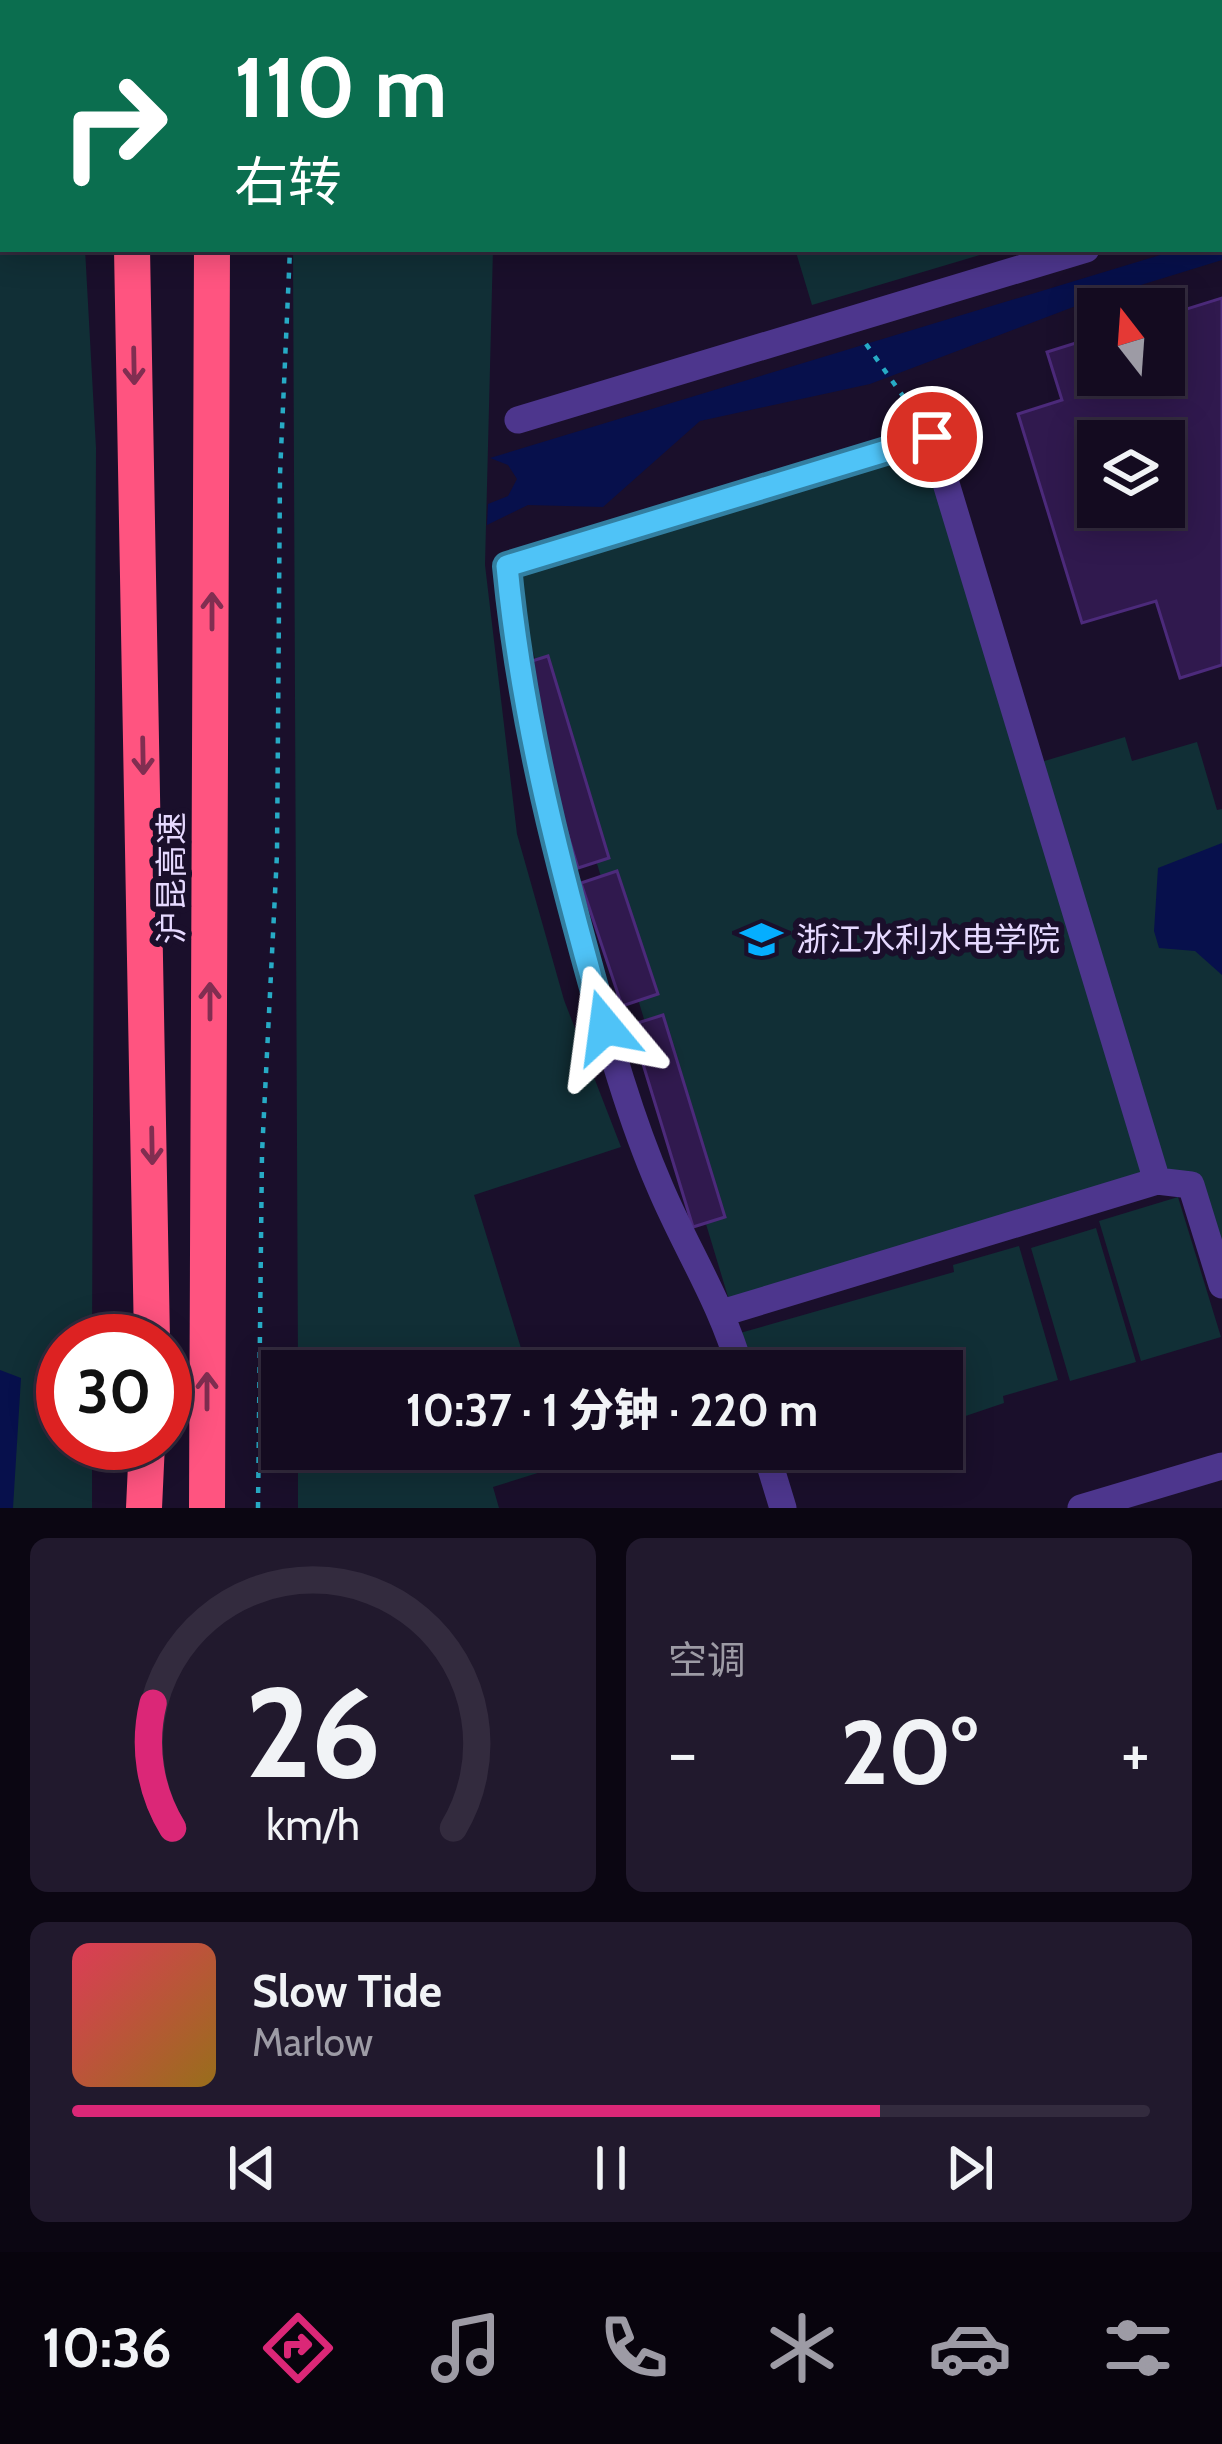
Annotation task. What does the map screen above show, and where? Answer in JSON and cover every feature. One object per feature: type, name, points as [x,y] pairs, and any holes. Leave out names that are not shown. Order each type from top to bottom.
[{"type":"highway","name":"沪昆高速","points":[[132,252],[152,1314]]},
{"type":"highway","name":"沪昆高速","points":[[207,1508],[212,252]]},
{"type":"highway","points":[[144,1508],[146,1470]]},
{"type":"street","points":[[518,420],[1076,252]]},
{"type":"street","points":[[735,1350],[723,1310],[660,1187],[605,1027],[556,854],[516,666],[507,566],[932,437],[1157,1181]]},
{"type":"street","points":[[732,1310],[1157,1181],[1191,1185],[1222,1285]]},
{"type":"street","points":[[1082,1508],[1222,1466]]},
{"type":"street","points":[[771,1470],[783,1508]]},
{"type":"path","points":[[258,1508],[262,1153],[277,854],[280,474],[290,252]]},
{"type":"path","points":[[849,320],[932,437]]},
{"type":"green space","points":[[0,252],[85,252],[96,448],[92,1314],[36,1314],[36,1470],[92,1470],[92,1508],[0,1508]]},
{"type":"green space","points":[[293,252],[493,252],[485,565],[517,834],[564,1000],[621,1147],[474,1195],[522,1350],[298,1350]]},
{"type":"green space","points":[[796,252],[990,252],[812,305]]},
{"type":"green space","points":[[932,437],[1031,765],[1125,737],[1132,761],[1197,742],[1217,810],[1222,809],[1222,1285],[1191,1185],[732,1310],[507,566]]},
{"type":"green space","points":[[1178,1197],[1221,1337],[1141,1361],[1099,1221]]},
{"type":"green space","points":[[1096,1228],[1136,1362],[1070,1381],[1031,1248]]},
{"type":"green space","points":[[1019,1246],[1058,1380],[1003,1396],[1004,1403],[963,1417],[963,1350],[745,1350],[740,1333],[954,1272],[953,1265]]},
{"type":"green space","points":[[298,1470],[547,1470],[493,1487],[499,1508],[298,1508]]},
{"type":"shaded area","points":[[1170,252],[1222,252],[1222,260],[1131,288],[1077,288],[1077,306],[870,384],[700,421],[603,507],[528,505],[487,525],[488,504],[508,496],[517,479],[508,465],[490,458]]},
{"type":"shaded area","points":[[1222,843],[1222,975],[1195,951],[1159,948],[1154,931],[1158,868]]},
{"type":"shaded area","points":[[0,1370],[21,1378],[13,1508],[0,1508]]},
{"type":"building","points":[[1222,298],[1222,665],[1180,678],[1156,601],[1082,623],[1018,414],[1062,400],[1047,352],[1077,343],[1077,396],[1185,396],[1185,309]]},
{"type":"building","points":[[548,656],[609,858],[578,868],[516,666]]},
{"type":"building","points":[[617,871],[658,994],[622,1006],[581,883]]},
{"type":"building","points":[[663,1015],[725,1217],[693,1227],[631,1025]]},
{"type":"place","name":"浙江水利水电学院","points":[[762,939]]},
{"type":"route","points":[[605,1027],[556,854],[516,666],[507,566],[932,437]]}]
